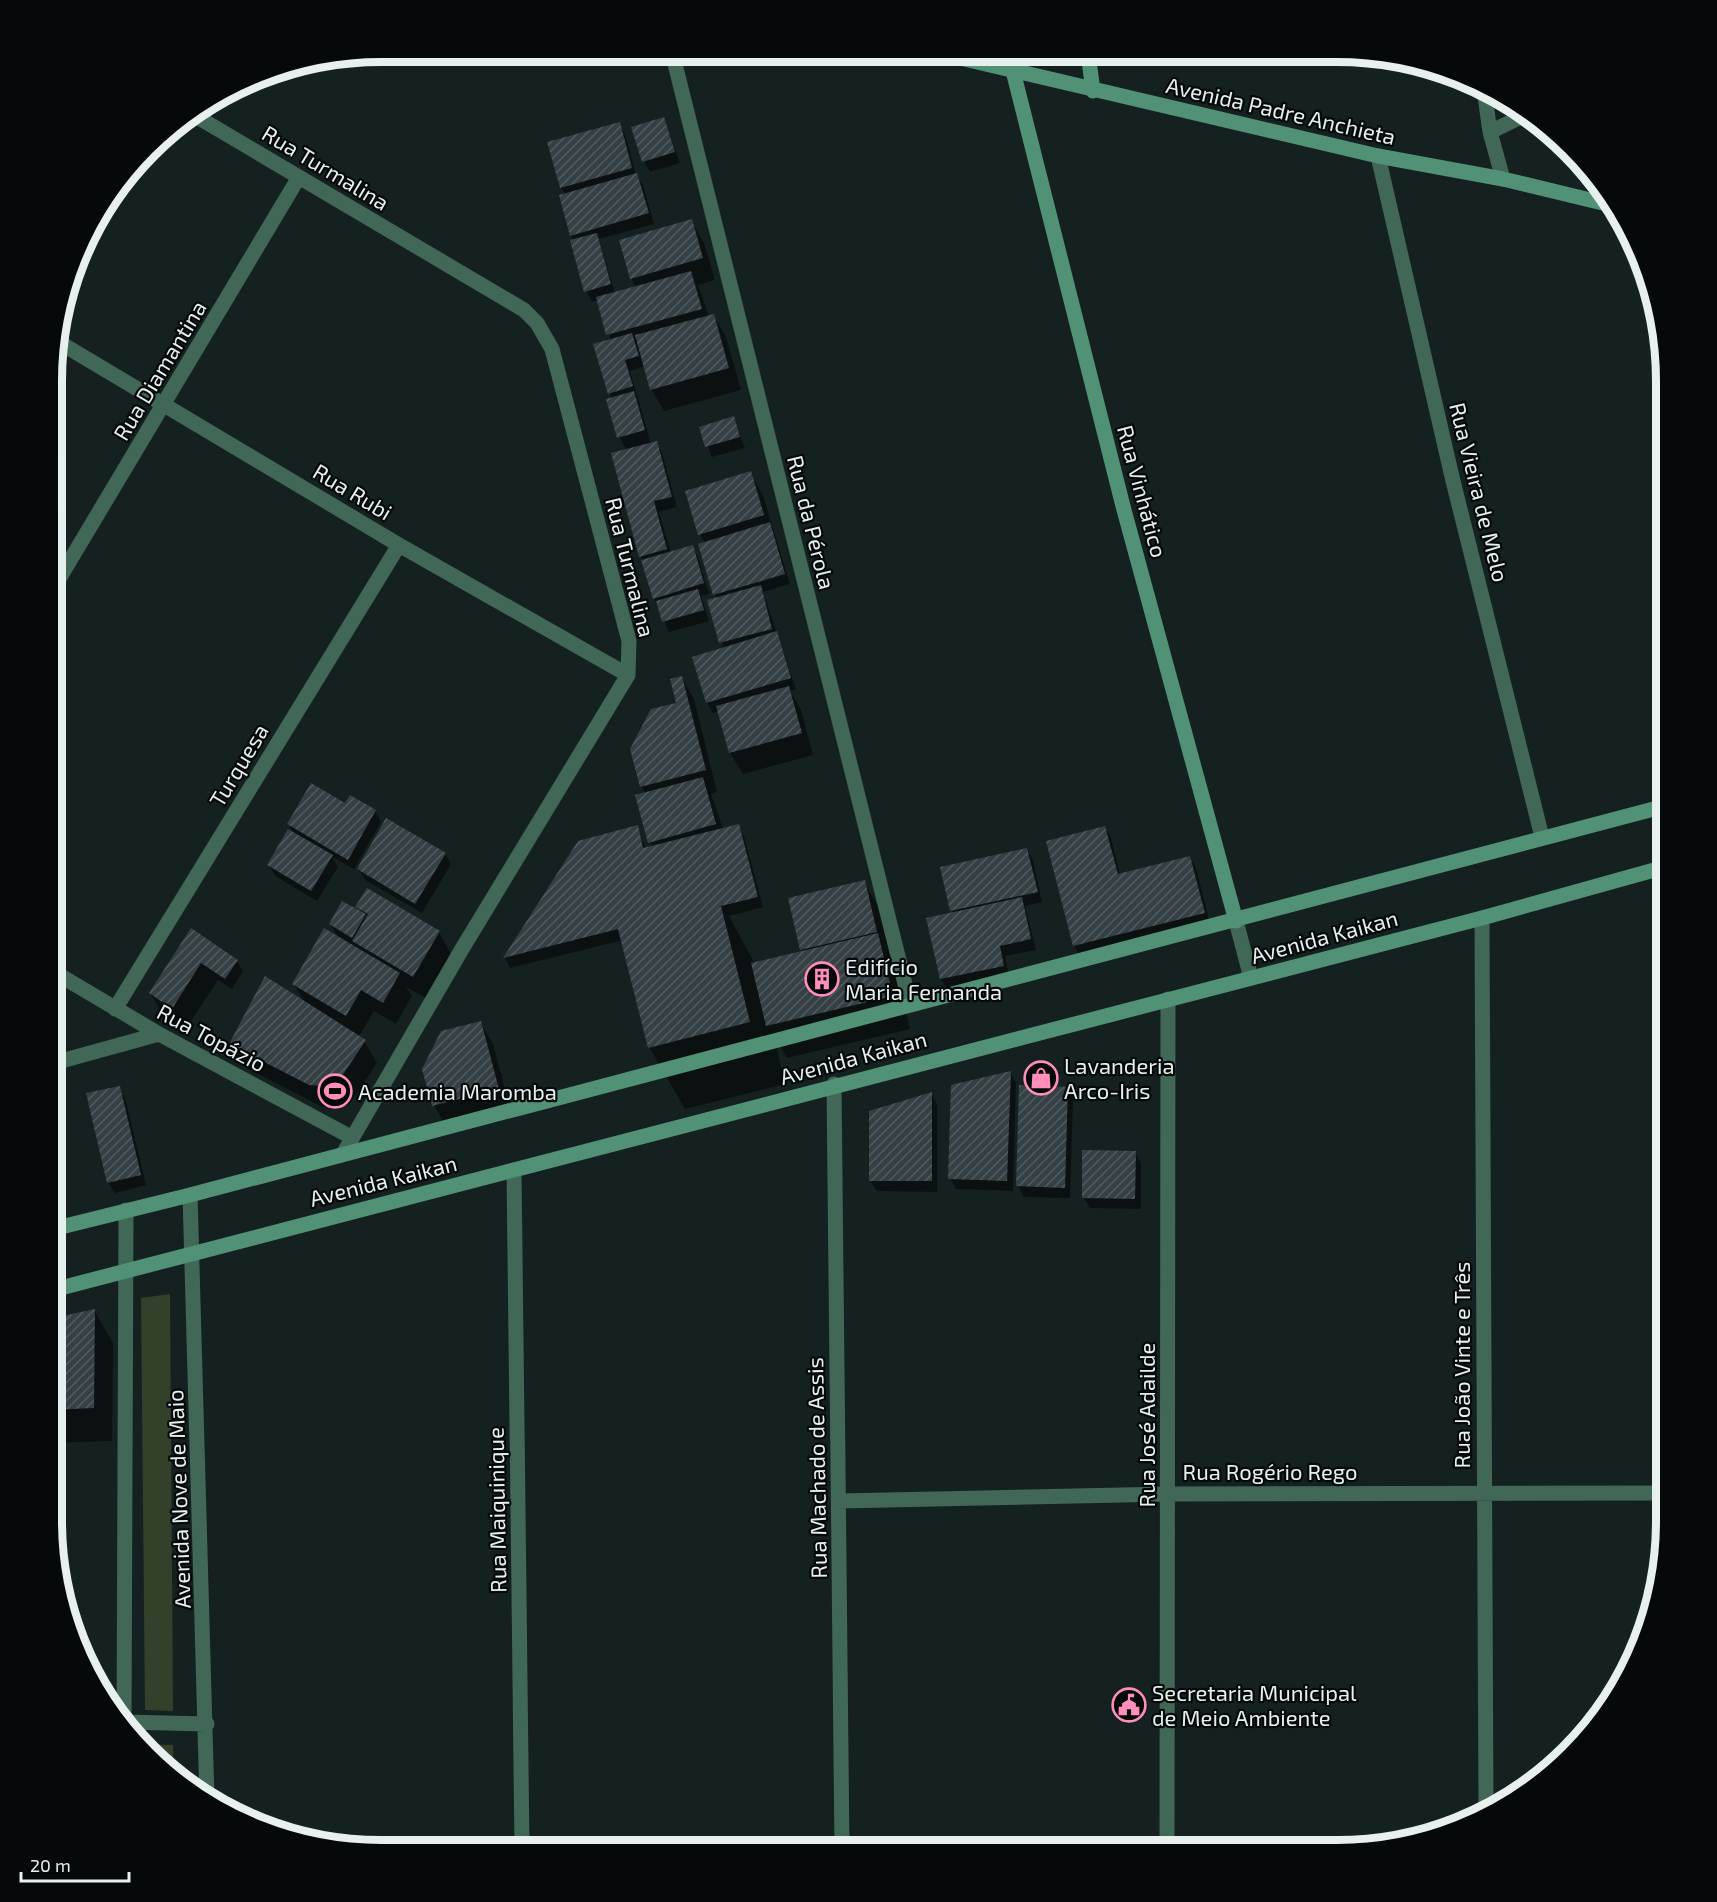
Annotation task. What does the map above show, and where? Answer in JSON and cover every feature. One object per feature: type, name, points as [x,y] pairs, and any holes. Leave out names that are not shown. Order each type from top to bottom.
[{"type":"street","name":"Rua da Pérola","points":[[674,62],[910,1004]]},
{"type":"street","name":"Avenida Padre Anchieta","points":[[980,62],[1093,91],[1378,156],[1503,179],[1602,203]]},
{"type":"street","points":[[1089,62],[1093,91]]},
{"type":"street","name":"Rua Vinhático","points":[[1013,70],[1124,510],[1236,921]]},
{"type":"street","points":[[1485,98],[1490,132],[1503,179]]},
{"type":"street","name":"Rua Turmalina","points":[[199,118],[524,310],[537,323],[552,349],[629,641],[628,675],[351,1137],[343,1154]]},
{"type":"street","points":[[1490,132],[1518,118]]},
{"type":"street","name":"Rua Vieira de Melo","points":[[1378,156],[1453,481],[1542,837]]},
{"type":"street","name":"Rua Diamantina","points":[[61,576],[299,177]]},
{"type":"street","name":"Rua Rubi","points":[[63,345],[399,545],[628,675]]},
{"type":"street","name":"Turquesa","points":[[115,1010],[399,545]]},
{"type":"street","name":"Avenida Kaikan","points":[[61,1227],[190,1195],[910,1004],[1236,921],[1542,837],[1656,808]]},
{"type":"street","name":"Avenida Kaikan","points":[[61,1288],[834,1084],[1482,918],[1656,870]]},
{"type":"street","name":"Rua João Vinte e Três","points":[[1482,918],[1486,1804]]},
{"type":"street","points":[[1236,921],[1251,978]]},
{"type":"street","name":"Rua Topázio","points":[[61,976],[159,1035],[351,1137]]},
{"type":"street","name":"Rua José Adailde","points":[[1167,1840],[1168,999]]},
{"type":"street","points":[[61,1061],[159,1035]]},
{"type":"street","name":"Rua Machado de Assis","points":[[834,1084],[842,1840]]},
{"type":"street","name":"Rua Maiquinique","points":[[514,1170],[522,1840]]},
{"type":"street","name":"Avenida Nove de Maio","points":[[190,1195],[207,1724],[207,1789]]},
{"type":"street","points":[[124,1712],[126,1210]]},
{"type":"street","name":"Rua Rogério Rego","points":[[839,1501],[1169,1494],[1656,1493]]},
{"type":"street","points":[[133,1723],[207,1724]]},
{"type":"green space","points":[[170,1294],[173,1711],[145,1710],[141,1298]]},
{"type":"green space","points":[[152,1744],[173,1745],[174,1764]]},
{"type":"building","points":[[664,117],[675,152],[642,162],[631,127]]},
{"type":"building","points":[[620,122],[632,168],[560,188],[547,142]]},
{"type":"building","points":[[637,173],[649,213],[570,236],[559,195]]},
{"type":"building","points":[[692,219],[703,258],[630,279],[619,240]]},
{"type":"building","points":[[597,233],[611,284],[584,292],[570,240]]},
{"type":"building","points":[[691,271],[702,309],[606,335],[596,297]]},
{"type":"building","points":[[714,314],[729,368],[650,390],[635,335]]},
{"type":"building","points":[[632,333],[639,356],[625,360],[633,386],[608,394],[593,344]]},
{"type":"building","points":[[634,391],[645,430],[617,438],[606,399]]},
{"type":"building","points":[[734,416],[740,437],[705,447],[699,427]]},
{"type":"building","points":[[657,441],[672,497],[654,501],[667,549],[639,557],[611,453]]},
{"type":"building","points":[[751,471],[764,515],[698,535],[685,491]]},
{"type":"building","points":[[770,522],[785,574],[713,595],[698,544]]},
{"type":"building","points":[[693,545],[704,583],[653,599],[641,560]]},
{"type":"building","points":[[761,585],[772,629],[719,643],[707,600]]},
{"type":"building","points":[[698,589],[704,610],[662,622],[656,601]]},
{"type":"building","points":[[777,631],[791,678],[706,703],[692,657]]},
{"type":"building","points":[[682,676],[706,770],[640,787],[630,749],[651,709],[676,703],[670,679]]},
{"type":"building","points":[[789,686],[802,733],[729,753],[716,706]]},
{"type":"building","points":[[703,777],[716,824],[648,843],[635,795]]},
{"type":"building","points":[[311,783],[345,803],[350,795],[376,810],[348,860],[287,824]]},
{"type":"building","points":[[386,818],[446,853],[415,904],[357,869]]},
{"type":"building","points":[[739,824],[758,897],[721,906],[750,1022],[648,1048],[618,929],[503,958],[578,841],[638,825],[643,848]]},
{"type":"building","points":[[1105,826],[1118,874],[1190,856],[1205,913],[1073,946],[1046,841]]},
{"type":"building","points":[[288,829],[333,855],[311,891],[267,865]]},
{"type":"building","points":[[1027,848],[1038,892],[950,911],[940,867]]},
{"type":"building","points":[[865,880],[877,932],[800,950],[788,898]]},
{"type":"building","points":[[367,888],[440,931],[413,977],[352,941],[368,914],[355,907]]},
{"type":"building","points":[[1022,897],[1031,939],[1000,946],[1004,966],[940,979],[926,918]]},
{"type":"building","points":[[342,901],[366,914],[352,938],[329,924]]},
{"type":"building","points":[[191,928],[238,960],[225,979],[201,963],[172,1009],[149,993]]},
{"type":"building","points":[[324,928],[400,973],[383,1003],[361,990],[346,1016],[292,984]]},
{"type":"building","name":"Edifício Maria Fernanda","points":[[878,933],[893,996],[766,1026],[751,963]]},
{"type":"building","points":[[265,976],[366,1040],[338,1082],[325,1086],[309,1085],[229,1044]]},
{"type":"building","points":[[481,1021],[499,1089],[432,1106],[422,1069],[441,1031]]},
{"type":"building","points":[[1011,1071],[1007,1181],[948,1179],[951,1085]]},
{"type":"building","points":[[1019,1085],[1068,1087],[1065,1188],[1016,1186]]},
{"type":"building","points":[[120,1086],[141,1175],[107,1183],[86,1093]]},
{"type":"building","points":[[932,1092],[932,1181],[869,1181],[869,1111]]},
{"type":"building","points":[[1082,1150],[1136,1151],[1135,1199],[1082,1198]]},
{"type":"building","points":[[95,1309],[94,1408],[61,1410],[61,1316]]},
{"type":"place","name":"Edifício Maria Fernanda","points":[[822,979]]},
{"type":"place","name":"Lavanderia Arco-Iris","points":[[1041,1078]]},
{"type":"place","name":"Academia Maromba","points":[[335,1091]]},
{"type":"place","name":"Secretaria Municipal de Meio Ambiente","points":[[1129,1705]]}]
